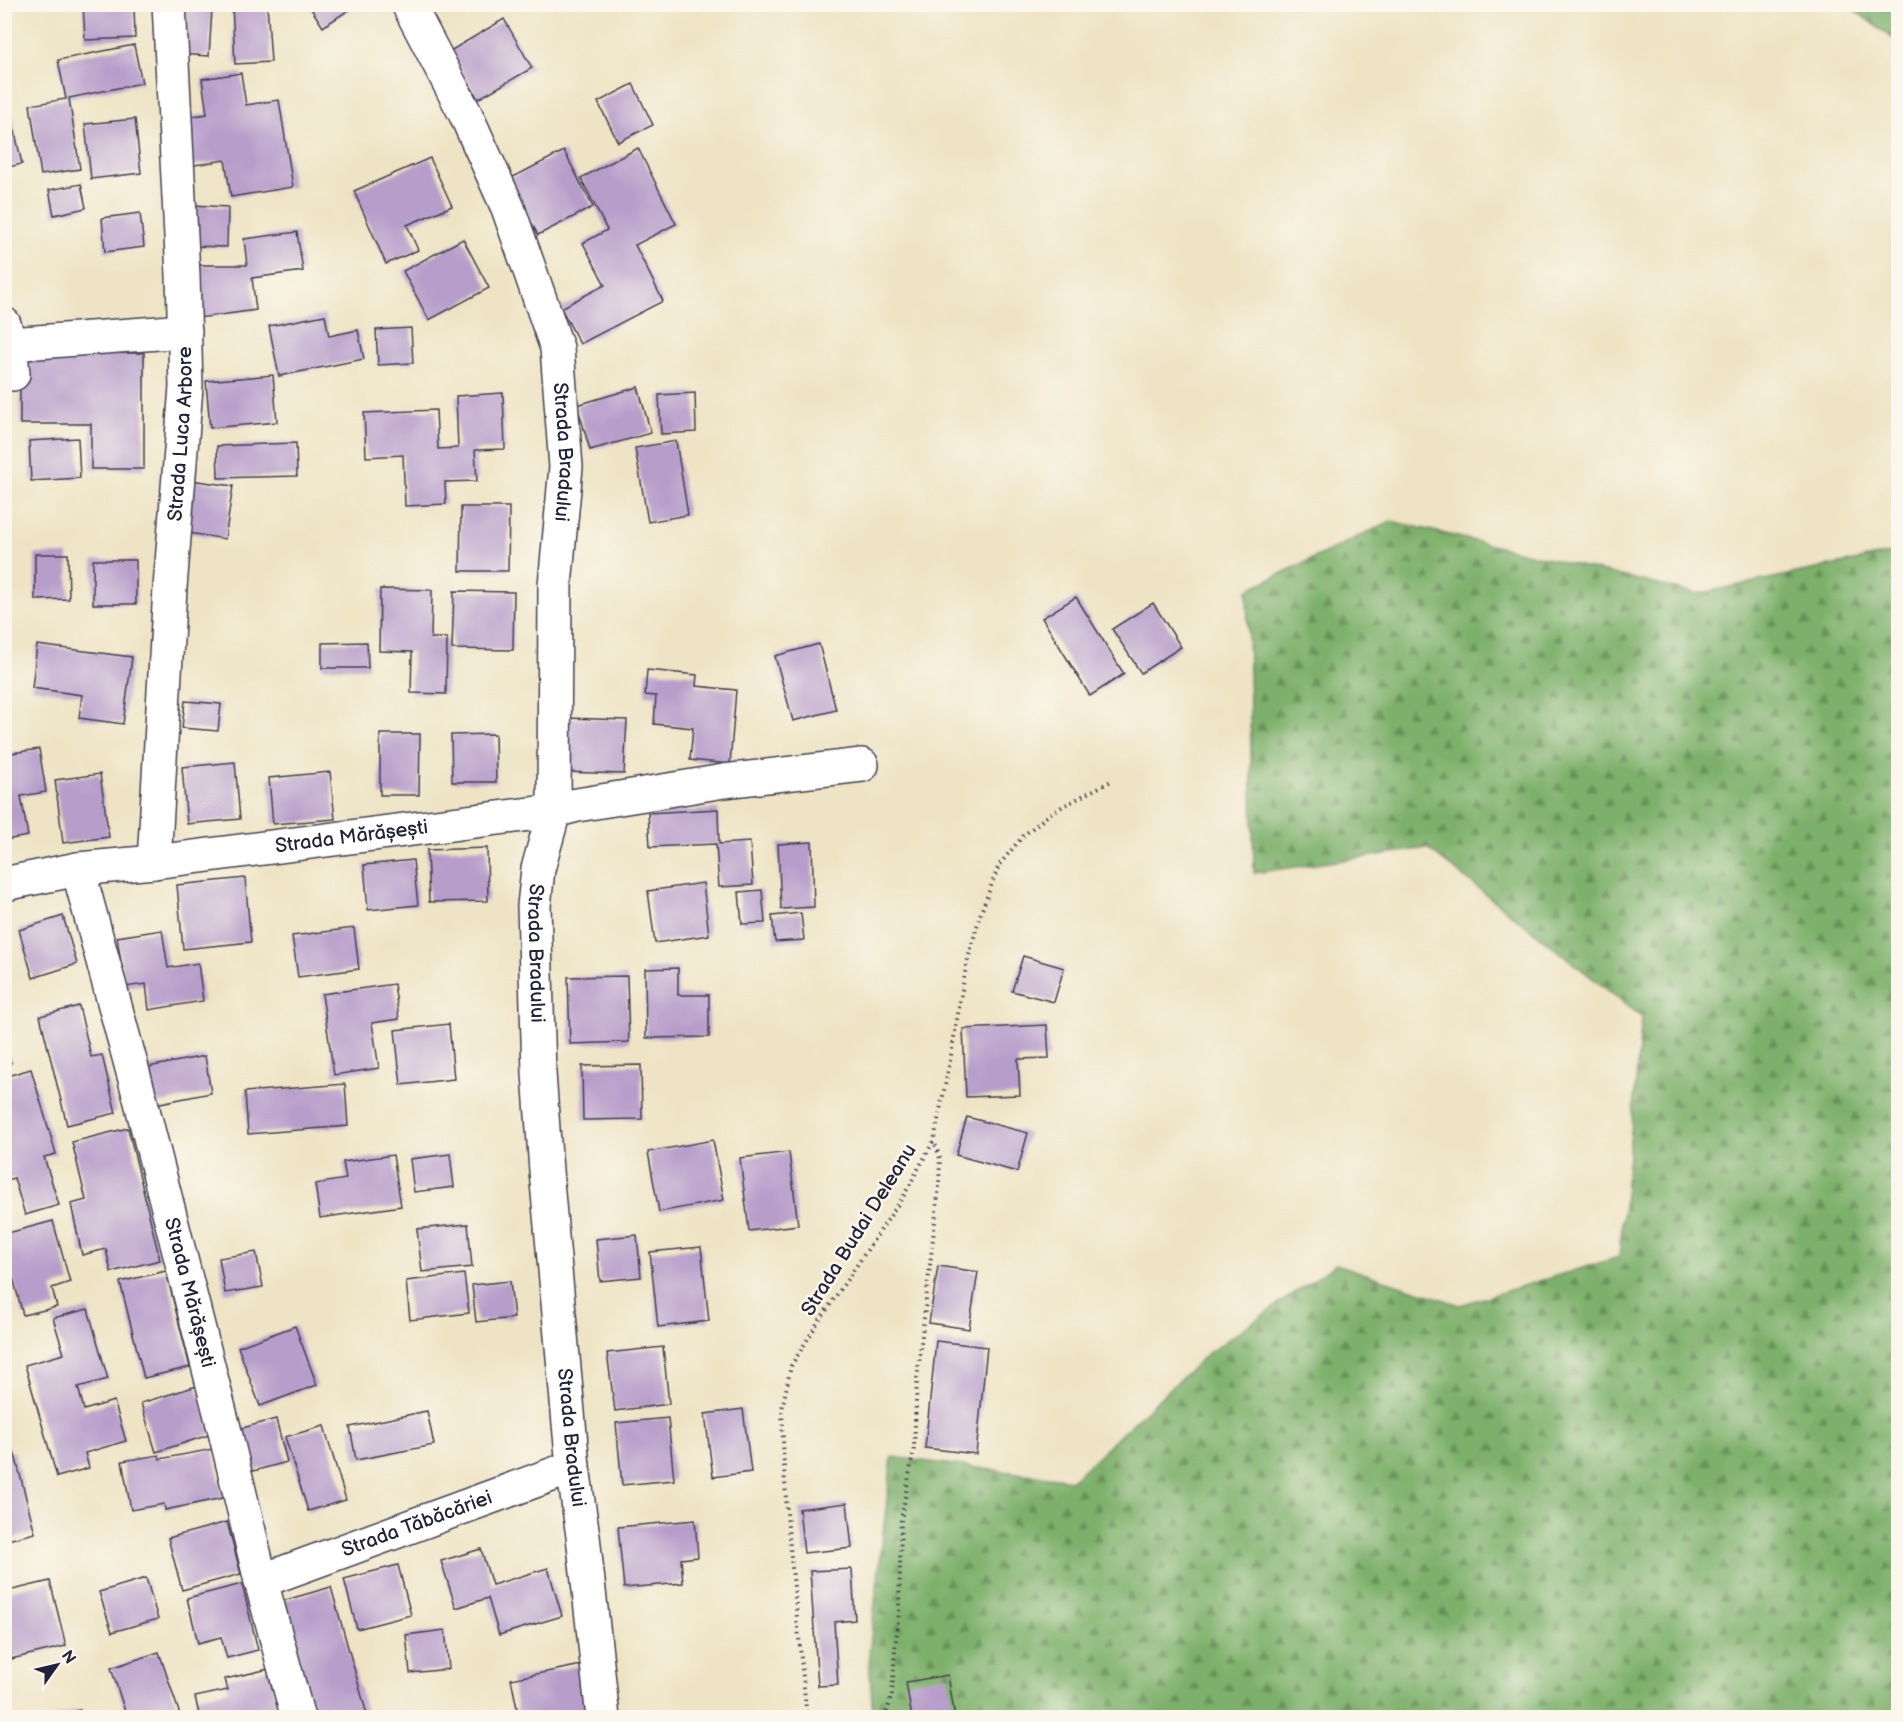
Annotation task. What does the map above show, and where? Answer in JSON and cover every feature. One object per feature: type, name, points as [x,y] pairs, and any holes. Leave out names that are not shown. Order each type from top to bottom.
[{"type":"street","name":"Strada Luca Arbore","points":[[154,862],[170,588],[186,387],[183,275],[169,4]]},
{"type":"street","name":"Strada Bradului","points":[[408,4],[466,115],[508,208],[557,348],[566,467],[555,585],[554,811],[538,869],[534,906],[539,1073],[573,1467],[603,1718]]},
{"type":"street","points":[[9,347],[185,331]]},
{"type":"street","name":"Strada Mărășești","points":[[4,884],[78,869],[154,862],[554,811],[577,805],[724,781],[861,765]]},
{"type":"street","name":"Strada Mărășești","points":[[78,869],[188,1285],[261,1581],[298,1718]]},
{"type":"street","name":"Strada Tăbăcăriei","points":[[261,1581],[573,1467]]},
{"type":"path","name":"Strada Budai Deleanu","points":[[807,1718],[784,1468],[783,1409],[791,1366],[903,1197],[934,1140],[966,967],[980,915],[999,866],[1023,836],[1052,812],[1111,781]]},
{"type":"path","points":[[885,1718],[892,1694],[899,1611],[901,1520],[914,1448],[917,1379],[939,1186],[940,1158],[934,1140]]},
{"type":"green space","points":[[1847,5],[1898,5],[1898,42]]},
{"type":"green space","points":[[1391,521],[1697,594],[1892,553],[1898,548],[1898,1717],[873,1718],[869,1655],[892,1457],[1072,1480],[1207,1354],[1336,1264],[1460,1305],[1619,1257],[1642,1017],[1427,848],[1254,873],[1247,590]]},
{"type":"building","points":[[83,4],[134,4],[135,38],[85,40]]},
{"type":"building","points":[[232,4],[267,4],[271,62],[235,64]]},
{"type":"building","points":[[308,4],[358,4],[323,27]]},
{"type":"building","points":[[181,7],[212,9],[209,56],[178,54]]},
{"type":"building","points":[[504,19],[532,68],[478,99],[450,51]]},
{"type":"building","points":[[134,45],[142,83],[69,98],[80,169],[41,175],[30,105],[66,99],[58,60]]},
{"type":"building","points":[[241,73],[246,105],[279,100],[293,187],[231,197],[225,160],[189,166],[181,118],[207,114],[202,79]]},
{"type":"building","points":[[633,84],[653,125],[618,142],[598,102]]},
{"type":"building","points":[[9,105],[22,164],[4,168],[4,106]]},
{"type":"building","points":[[135,119],[141,173],[91,179],[85,124]]},
{"type":"building","points":[[638,148],[676,224],[635,245],[663,301],[580,344],[561,308],[605,285],[583,243],[607,230],[581,178]]},
{"type":"building","points":[[564,151],[593,207],[538,235],[509,179]]},
{"type":"building","points":[[430,158],[452,206],[407,225],[418,250],[386,264],[354,191]]},
{"type":"building","points":[[81,184],[86,208],[54,215],[49,190]]},
{"type":"building","points":[[191,205],[228,207],[227,247],[190,246]]},
{"type":"building","points":[[140,213],[144,247],[105,252],[102,218]]},
{"type":"building","points":[[297,232],[303,271],[252,278],[256,310],[191,319],[192,265],[247,265],[244,239]]},
{"type":"building","points":[[463,239],[489,288],[429,320],[403,271]]},
{"type":"building","points":[[325,315],[329,336],[358,330],[364,359],[279,376],[269,326]]},
{"type":"building","points":[[411,328],[413,363],[378,365],[376,330]]},
{"type":"building","points":[[20,353],[144,353],[144,469],[91,469],[91,424],[20,424]]},
{"type":"building","points":[[273,375],[277,422],[210,428],[206,381]]},
{"type":"building","points":[[638,387],[651,433],[590,450],[577,405]]},
{"type":"building","points":[[503,393],[505,449],[475,450],[477,481],[445,482],[446,504],[405,506],[403,455],[366,457],[364,413],[436,410],[438,449],[458,448],[456,396]]},
{"type":"building","points":[[695,393],[696,432],[661,434],[659,395]]},
{"type":"building","points":[[78,438],[80,478],[31,481],[29,441]]},
{"type":"building","points":[[676,441],[688,515],[648,522],[635,448]]},
{"type":"building","points":[[296,443],[297,476],[218,478],[217,446]]},
{"type":"building","points":[[190,480],[233,486],[225,539],[182,532]]},
{"type":"building","points":[[461,507],[509,507],[508,571],[460,571]]},
{"type":"building","points":[[35,554],[68,554],[69,599],[35,600]]},
{"type":"building","points":[[93,560],[136,560],[136,604],[93,604]]},
{"type":"building","points":[[380,589],[432,590],[431,638],[447,638],[446,694],[411,693],[412,652],[379,651]]},
{"type":"building","points":[[454,591],[514,592],[513,650],[452,649]]},
{"type":"building","points":[[1076,597],[1124,674],[1090,696],[1042,618]]},
{"type":"building","points":[[1153,603],[1181,647],[1141,673],[1112,629]]},
{"type":"building","points":[[367,642],[368,668],[322,668],[322,643]]},
{"type":"building","points":[[819,644],[836,710],[793,721],[775,656]]},
{"type":"building","points":[[37,645],[132,657],[123,724],[79,718],[82,695],[32,688]]},
{"type":"building","points":[[647,670],[697,675],[696,686],[736,690],[730,764],[690,760],[693,728],[654,724],[656,696],[645,695]]},
{"type":"building","points":[[185,701],[221,704],[218,731],[182,728]]},
{"type":"building","points":[[566,718],[627,720],[624,774],[564,772]]},
{"type":"building","points":[[380,734],[420,734],[419,795],[380,795]]},
{"type":"building","points":[[495,734],[496,782],[452,782],[451,735]]},
{"type":"building","points":[[39,749],[46,792],[21,796],[28,836],[5,840],[5,754]]},
{"type":"building","points":[[235,762],[240,819],[187,824],[182,767]]},
{"type":"building","points":[[330,772],[335,819],[273,824],[269,778]]},
{"type":"building","points":[[100,774],[109,837],[63,843],[55,780]]},
{"type":"building","points":[[718,809],[719,844],[750,842],[753,885],[719,887],[716,844],[650,847],[648,813]]},
{"type":"building","points":[[812,842],[814,907],[781,909],[778,844]]},
{"type":"building","points":[[487,848],[488,901],[429,902],[427,850]]},
{"type":"building","points":[[413,860],[418,905],[368,910],[364,865]]},
{"type":"building","points":[[245,878],[251,942],[183,949],[177,885]]},
{"type":"building","points":[[703,883],[709,935],[655,943],[648,891]]},
{"type":"building","points":[[762,890],[765,923],[742,924],[739,892]]},
{"type":"building","points":[[801,913],[804,940],[775,942],[772,916]]},
{"type":"building","points":[[63,916],[77,964],[33,978],[19,930]]},
{"type":"building","points":[[354,928],[359,969],[298,977],[292,936]]},
{"type":"building","points":[[162,930],[168,968],[198,963],[203,1001],[149,1010],[146,984],[125,987],[117,937]]},
{"type":"building","points":[[1023,956],[1064,968],[1054,1002],[1012,991]]},
{"type":"building","points":[[678,968],[678,995],[709,995],[709,1037],[646,1038],[645,969]]},
{"type":"building","points":[[627,976],[629,1042],[570,1044],[568,977]]},
{"type":"building","points":[[394,984],[399,1019],[372,1023],[379,1068],[334,1075],[322,994]]},
{"type":"building","points":[[79,1006],[91,1057],[102,1055],[116,1113],[67,1125],[40,1016]]},
{"type":"building","points":[[449,1024],[454,1079],[401,1085],[395,1030]]},
{"type":"building","points":[[1047,1025],[1049,1058],[1018,1059],[1020,1095],[966,1097],[963,1029]]},
{"type":"building","points":[[4,1043],[11,1063],[4,1064]]},
{"type":"building","points":[[205,1056],[211,1093],[155,1104],[148,1067]]},
{"type":"building","points":[[641,1065],[642,1119],[583,1120],[582,1066]]},
{"type":"building","points":[[31,1069],[56,1154],[44,1157],[59,1205],[25,1215],[14,1178],[4,1181],[4,1077]]},
{"type":"building","points":[[345,1084],[348,1126],[248,1134],[245,1092]]},
{"type":"building","points":[[967,1117],[1028,1133],[1017,1172],[956,1155]]},
{"type":"building","points":[[128,1128],[160,1260],[111,1272],[106,1249],[82,1255],[71,1204],[86,1200],[72,1142]]},
{"type":"building","points":[[713,1140],[724,1200],[659,1212],[648,1152]]},
{"type":"building","points":[[789,1152],[798,1225],[749,1231],[740,1158]]},
{"type":"building","points":[[450,1154],[454,1187],[414,1192],[410,1159]]},
{"type":"building","points":[[393,1155],[401,1206],[320,1218],[315,1184],[346,1179],[343,1162]]},
{"type":"building","points":[[53,1221],[70,1282],[52,1288],[57,1307],[23,1315],[4,1244],[4,1234]]},
{"type":"building","points":[[468,1224],[472,1267],[422,1272],[417,1229]]},
{"type":"building","points":[[637,1235],[641,1277],[600,1281],[596,1239]]},
{"type":"building","points":[[701,1247],[709,1321],[658,1327],[650,1252]]},
{"type":"building","points":[[256,1252],[263,1287],[225,1293],[219,1258]]},
{"type":"building","points":[[938,1266],[978,1272],[969,1329],[929,1323]]},
{"type":"building","points":[[166,1271],[190,1367],[144,1378],[120,1282]]},
{"type":"building","points":[[464,1274],[469,1313],[410,1320],[406,1281]]},
{"type":"building","points":[[510,1281],[514,1318],[476,1322],[472,1285]]},
{"type":"building","points":[[88,1309],[108,1379],[78,1387],[84,1410],[114,1401],[126,1441],[85,1453],[89,1468],[57,1477],[25,1365],[64,1354],[53,1318]]},
{"type":"building","points":[[295,1326],[317,1385],[260,1406],[238,1347]]},
{"type":"building","points":[[936,1341],[987,1347],[976,1454],[925,1448]]},
{"type":"building","points":[[663,1347],[669,1404],[615,1411],[607,1353]]},
{"type":"building","points":[[197,1386],[212,1434],[156,1452],[141,1403]]},
{"type":"building","points":[[743,1409],[751,1472],[713,1477],[705,1414]]},
{"type":"building","points":[[427,1411],[434,1445],[356,1460],[350,1427]]},
{"type":"building","points":[[668,1418],[674,1480],[622,1485],[616,1423]]},
{"type":"building","points":[[276,1419],[287,1462],[242,1474],[231,1431]]},
{"type":"building","points":[[324,1426],[346,1500],[308,1511],[285,1437]]},
{"type":"building","points":[[213,1449],[223,1498],[165,1510],[164,1504],[131,1510],[122,1461],[159,1455],[160,1459]]},
{"type":"building","points":[[14,1451],[35,1533],[4,1541],[4,1454]]},
{"type":"building","points":[[847,1503],[852,1548],[804,1553],[799,1509]]},
{"type":"building","points":[[695,1520],[698,1557],[681,1559],[683,1583],[624,1588],[618,1527]]},
{"type":"building","points":[[227,1522],[241,1574],[182,1590],[168,1538]]},
{"type":"building","points":[[481,1549],[492,1585],[548,1568],[562,1616],[499,1635],[488,1598],[456,1608],[441,1561]]},
{"type":"building","points":[[398,1565],[411,1615],[357,1629],[344,1579]]},
{"type":"building","points":[[852,1569],[855,1620],[834,1622],[838,1685],[818,1686],[810,1571]]},
{"type":"building","points":[[146,1578],[158,1619],[112,1632],[99,1592]]},
{"type":"building","points":[[50,1581],[66,1646],[11,1659],[4,1629],[4,1592]]},
{"type":"building","points":[[242,1584],[258,1650],[227,1658],[221,1637],[198,1643],[187,1598]]},
{"type":"building","points":[[331,1587],[368,1718],[315,1718],[282,1601]]},
{"type":"building","points":[[445,1630],[449,1669],[410,1673],[406,1635]]},
{"type":"building","points":[[159,1652],[181,1718],[127,1718],[111,1668]]},
{"type":"building","points":[[582,1665],[593,1718],[519,1718],[511,1679]]},
{"type":"building","points":[[269,1669],[280,1718],[200,1718],[195,1697],[228,1690],[225,1679]]},
{"type":"building","points":[[948,1675],[955,1718],[912,1718],[906,1682]]},
{"type":"building","points":[[80,1710],[82,1718],[54,1718],[54,1717]]}]
